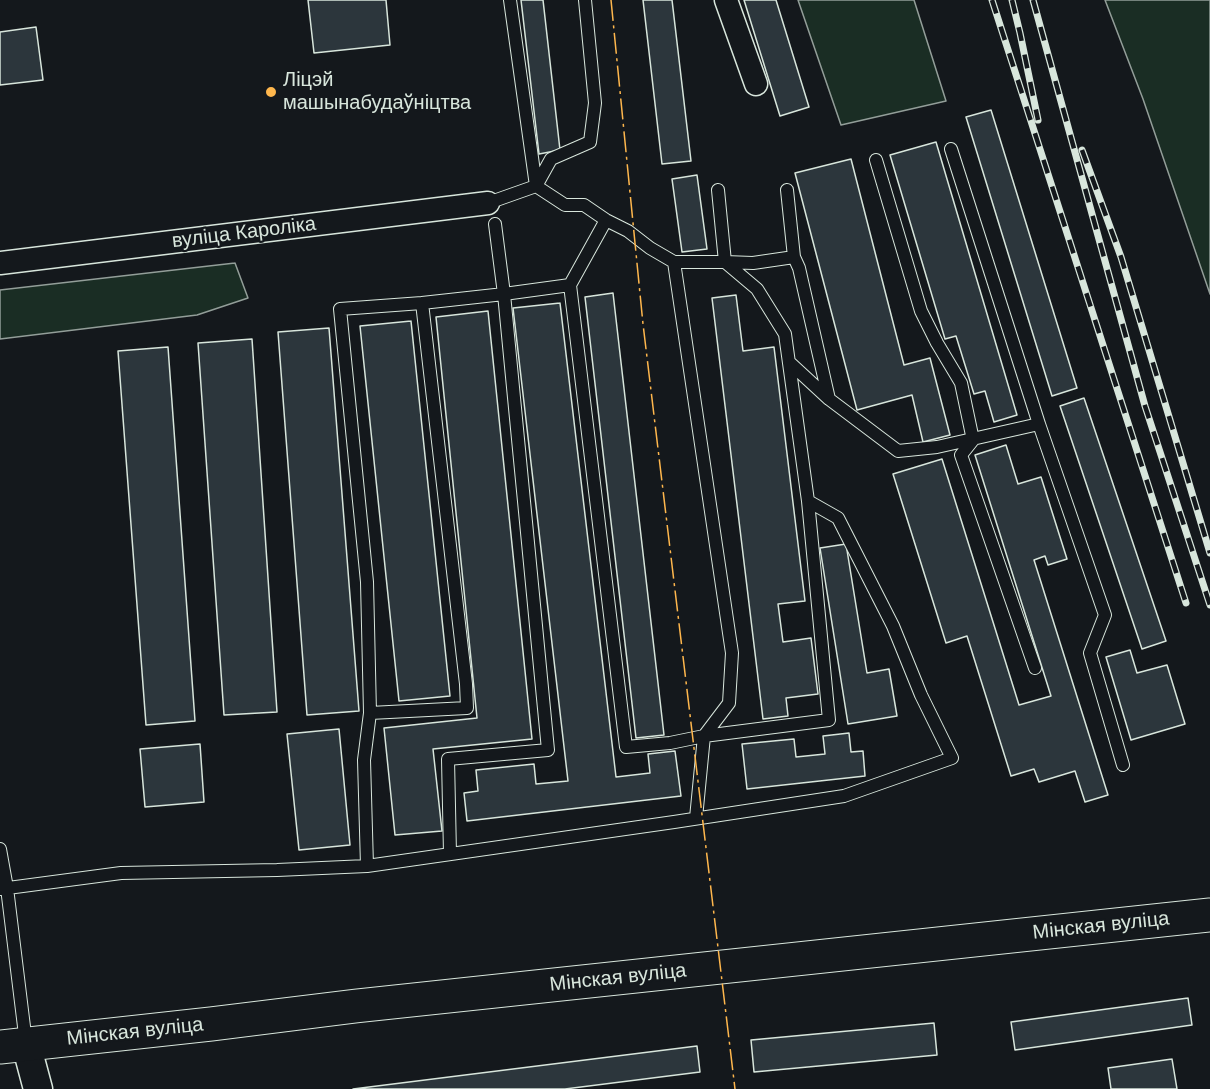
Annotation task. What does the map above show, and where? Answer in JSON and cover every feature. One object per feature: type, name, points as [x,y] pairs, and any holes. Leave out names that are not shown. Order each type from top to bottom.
[{"type":"main road","name":"Мінская вуліца","points":[[13,1045],[1210,915]]},
{"type":"street","points":[[726,0],[756,84]]},
{"type":"street","name":"вуліца Кароліка","points":[[0,263],[488,203]]},
{"type":"street","points":[[13,1045],[38,1089]]},
{"type":"lane","points":[[510,0],[536,186],[564,205],[585,205],[674,262],[753,263],[794,257]]},
{"type":"lane","points":[[488,203],[536,186],[551,159],[590,142],[595,103],[585,0]]},
{"type":"lane","points":[[951,149],[1039,424],[1105,615],[1090,653],[1123,765]]},
{"type":"lane","points":[[876,160],[921,311],[961,383],[973,440]]},
{"type":"lane","points":[[606,220],[570,285],[626,747],[670,743],[704,736],[830,720],[808,501],[785,334],[757,289],[725,262],[718,190]]},
{"type":"lane","points":[[787,190],[794,257],[799,268],[829,399]]},
{"type":"lane","points":[[450,854],[448,759],[548,750],[504,294],[495,225]]},
{"type":"lane","points":[[674,262],[732,652],[729,703],[704,736],[696,818]]},
{"type":"lane","points":[[367,866],[364,760],[370,713],[367,582],[340,309],[422,303],[570,285]]},
{"type":"lane","points":[[370,713],[467,708],[422,303]]},
{"type":"lane","points":[[790,363],[829,399],[898,451],[938,447],[1039,424]]},
{"type":"lane","points":[[973,440],[961,455],[1035,668]]},
{"type":"lane","points":[[3,889],[121,873],[367,866],[844,796],[952,758],[921,695],[893,626],[838,518],[808,501]]},
{"type":"lane","points":[[0,849],[13,1045]]},
{"type":"green space","points":[[798,0],[914,0],[946,101],[841,125]]},
{"type":"green space","points":[[1105,0],[1210,0],[1210,294],[1143,99]]},
{"type":"green space","points":[[235,263],[248,298],[197,315],[0,339],[0,290]]},
{"type":"building","points":[[308,0],[386,0],[390,45],[314,53]]},
{"type":"building","points":[[521,0],[543,0],[560,150],[539,154]]},
{"type":"building","points":[[643,0],[672,0],[691,161],[662,164]]},
{"type":"building","points":[[744,0],[776,0],[809,107],[780,116]]},
{"type":"building","points":[[36,27],[43,80],[0,85],[0,32]]},
{"type":"building","points":[[991,110],[1077,388],[1052,396],[966,117]]},
{"type":"building","points":[[936,142],[1017,415],[994,422],[985,391],[974,394],[956,336],[945,339],[890,155]]},
{"type":"building","points":[[851,159],[904,365],[930,358],[950,435],[923,442],[912,395],[857,410],[795,173]]},
{"type":"building","points":[[697,175],[707,249],[682,252],[672,179]]},
{"type":"building","points":[[613,293],[664,735],[636,738],[585,297]]},
{"type":"building","points":[[736,295],[743,351],[774,347],[805,601],[778,604],[783,642],[811,638],[818,694],[786,698],[788,716],[763,719],[712,298]]},
{"type":"building","points":[[560,303],[616,777],[650,773],[648,754],[675,751],[681,796],[467,821],[464,793],[478,791],[476,770],[534,764],[536,784],[568,781],[513,308]]},
{"type":"building","points":[[488,311],[532,739],[433,749],[442,831],[395,835],[384,728],[477,718],[436,317]]},
{"type":"building","points":[[411,321],[450,696],[399,701],[360,326]]},
{"type":"building","points":[[329,328],[359,711],[307,715],[278,332]]},
{"type":"building","points":[[252,339],[277,712],[224,715],[198,343]]},
{"type":"building","points":[[168,347],[195,721],[146,725],[118,351]]},
{"type":"building","points":[[1084,398],[1166,641],[1142,649],[1060,406]]},
{"type":"building","points":[[1006,445],[1018,484],[1041,477],[1067,559],[1048,565],[1045,556],[1034,560],[1108,795],[1085,802],[1075,771],[1039,782],[1034,769],[1011,776],[967,636],[946,643],[893,474],[942,459],[1019,705],[1051,696],[975,455]]},
{"type":"building","points":[[846,544],[867,673],[889,669],[897,716],[848,724],[820,548]]},
{"type":"building","points":[[1130,650],[1137,673],[1167,665],[1185,724],[1131,740],[1106,657]]},
{"type":"building","points":[[339,729],[350,845],[299,850],[287,734]]},
{"type":"building","points":[[849,733],[851,752],[863,751],[865,776],[747,789],[742,744],[794,739],[796,757],[825,754],[823,736]]},
{"type":"building","points":[[200,744],[204,802],[145,807],[140,749]]},
{"type":"building","points":[[1188,998],[1192,1025],[1015,1050],[1011,1022]]},
{"type":"building","points":[[934,1023],[937,1055],[754,1072],[751,1040]]},
{"type":"building","points":[[697,1046],[700,1072],[565,1089],[353,1089]]},
{"type":"building","points":[[1172,1059],[1177,1089],[1111,1089],[1108,1068]]},
{"type":"railway","points":[[992,0],[1186,603]]},
{"type":"railway","points":[[1012,0],[1038,120]]},
{"type":"railway","points":[[1033,0],[1145,406],[1210,605]]},
{"type":"railway","points":[[1082,150],[1121,257],[1210,553]]},
{"type":"power","points":[[611,0],[643,324],[735,1089]]},
{"type":"place","name":"Ліцэй машынабудаўніцтва","points":[[271,92]]}]
